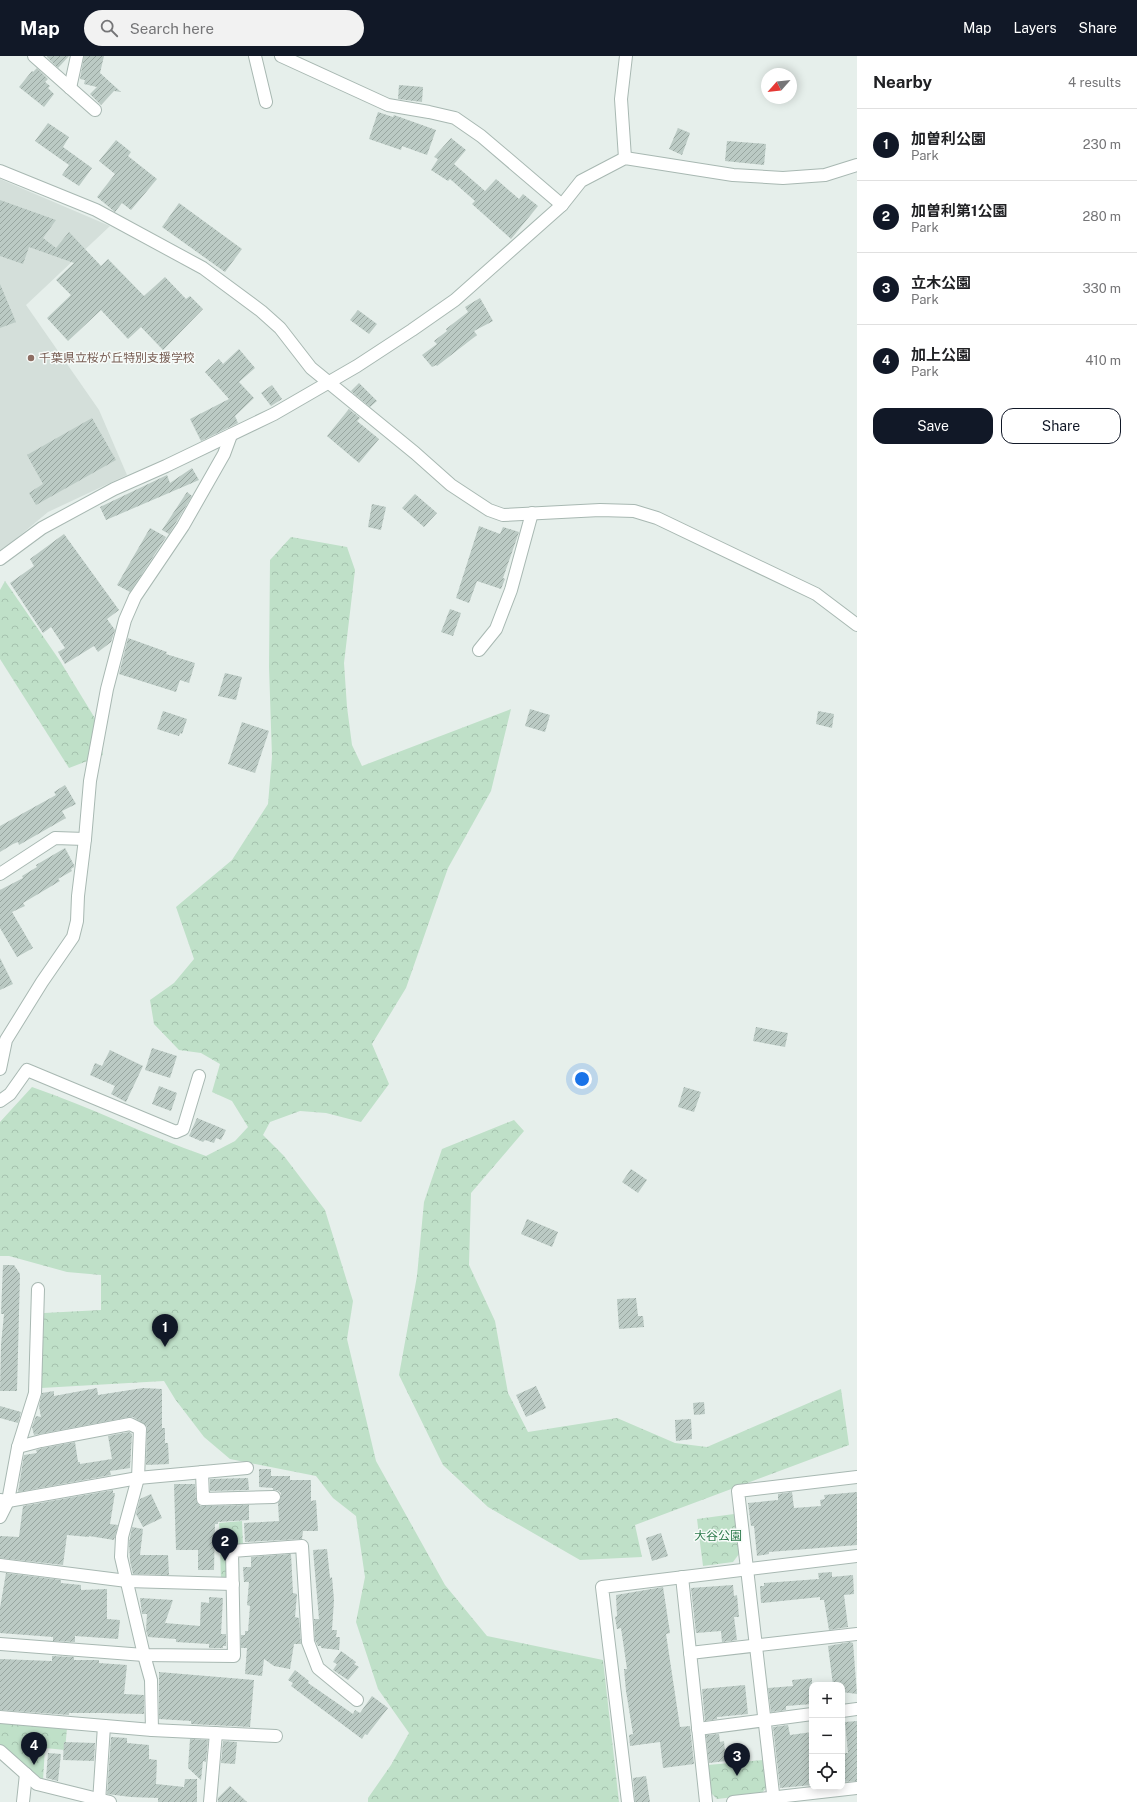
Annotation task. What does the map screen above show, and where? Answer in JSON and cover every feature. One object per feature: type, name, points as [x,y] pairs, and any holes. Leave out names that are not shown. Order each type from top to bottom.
[{"type":"street","points":[[34,56],[95,110]]},
{"type":"street","points":[[70,88],[77,56]]},
{"type":"street","points":[[255,56],[266,102]]},
{"type":"street","points":[[281,56],[388,105],[456,118],[481,136],[562,205]]},
{"type":"street","points":[[625,158],[621,99],[626,56]]},
{"type":"street","points":[[0,560],[42,528],[114,488],[166,466],[274,414],[412,330],[455,300],[562,205],[581,181],[625,158],[733,175],[783,178],[825,175],[857,165]]},
{"type":"street","points":[[0,171],[96,210],[203,268],[266,315],[280,328],[311,368],[327,383],[415,453],[451,485],[489,510],[503,515],[594,510],[634,511],[657,518],[816,594],[857,625]]},
{"type":"street","points":[[0,1069],[6,1040],[42,982],[73,937],[77,921],[78,896],[90,781],[107,689],[125,620],[135,596],[183,526],[224,454],[231,435]]},
{"type":"street","points":[[479,650],[496,629],[511,590],[532,513]]},
{"type":"street","points":[[0,874],[55,838],[85,839]]},
{"type":"street","points":[[0,1101],[10,1094],[27,1070],[176,1132],[183,1130],[199,1076]]},
{"type":"street","points":[[0,1517],[18,1447],[35,1393],[38,1289]]},
{"type":"street","points":[[18,1447],[41,1441],[130,1424],[140,1429],[138,1478],[122,1537],[121,1557],[151,1680],[152,1730]]},
{"type":"street","points":[[4,1500],[138,1478],[247,1468]]},
{"type":"street","points":[[202,1472],[203,1499],[274,1498]]},
{"type":"street","points":[[773,1800],[738,1491],[857,1477]]},
{"type":"street","points":[[0,1644],[144,1655],[234,1656],[232,1551],[302,1546],[308,1642],[318,1668],[357,1700]]},
{"type":"street","points":[[628,1802],[602,1587],[857,1556]]},
{"type":"street","points":[[0,1565],[127,1581],[233,1584]]},
{"type":"street","points":[[682,1578],[706,1802]]},
{"type":"street","points":[[690,1653],[857,1634]]},
{"type":"street","points":[[845,1711],[857,1710]]},
{"type":"street","points":[[698,1729],[809,1714]]},
{"type":"street","points":[[0,1717],[152,1730],[276,1736]]},
{"type":"street","points":[[0,1751],[37,1784],[103,1801],[104,1726]]},
{"type":"street","points":[[210,1802],[216,1733]]},
{"type":"street","points":[[23,1802],[26,1774]]},
{"type":"street","points":[[733,1802],[773,1800],[857,1788]]},
{"type":"shaded area","name":"千葉県立桜が丘特別支援学校","points":[[0,179],[110,226],[26,305],[99,410],[127,475],[48,512],[0,552]]},
{"type":"green space","points":[[291,537],[347,547],[355,570],[344,663],[347,707],[352,745],[362,766],[511,709],[491,791],[448,868],[406,988],[372,1044],[389,1084],[361,1122],[326,1113],[300,1111],[270,1122],[263,1135],[284,1156],[325,1210],[353,1301],[347,1339],[376,1461],[445,1585],[487,1636],[603,1660],[619,1802],[368,1802],[368,1798],[391,1765],[409,1733],[378,1689],[356,1622],[365,1577],[356,1516],[333,1498],[316,1476],[230,1459],[204,1437],[175,1399],[164,1381],[41,1388],[44,1313],[101,1310],[101,1275],[67,1272],[9,1256],[0,1256],[0,1122],[32,1087],[76,1103],[162,1140],[206,1156],[235,1141],[248,1127],[232,1101],[212,1092],[220,1064],[201,1053],[179,1050],[154,1024],[150,1000],[174,983],[194,959],[176,907],[232,860],[268,804],[272,757],[269,667],[270,560]]},
{"type":"green space","points":[[5,581],[60,661],[96,720],[103,755],[69,768],[0,659],[0,590]]},
{"type":"green space","points":[[514,1120],[524,1131],[471,1193],[469,1265],[495,1321],[508,1393],[528,1432],[617,1418],[675,1443],[707,1447],[841,1389],[849,1445],[635,1525],[642,1557],[580,1560],[488,1507],[443,1465],[399,1375],[417,1276],[424,1202],[442,1149]]},
{"type":"green space","name":"大谷公園","points":[[734,1514],[739,1554],[733,1562],[703,1566],[697,1519]]},
{"type":"green space","points":[[242,1521],[243,1546],[230,1546],[230,1576],[221,1580],[219,1523]]},
{"type":"green space","points":[[0,1723],[67,1728],[65,1750],[45,1748],[43,1780],[0,1744]]},
{"type":"green space","points":[[763,1760],[767,1787],[761,1794],[717,1799],[710,1792],[708,1765]]},
{"type":"building","points":[[69,56],[58,68],[47,57]]},
{"type":"building","points":[[84,56],[104,56],[100,73],[121,92],[114,91],[101,105],[90,94],[97,87],[84,84],[85,80],[80,79]]},
{"type":"building","points":[[37,68],[48,79],[45,82],[50,86],[48,88],[54,94],[44,107],[19,87],[32,71],[33,72]]},
{"type":"building","points":[[399,85],[423,87],[422,102],[398,99]]},
{"type":"building","points":[[378,112],[393,117],[394,115],[436,130],[427,155],[402,146],[401,150],[369,139]]},
{"type":"building","points":[[48,123],[69,137],[63,147],[92,168],[79,186],[62,175],[69,165],[35,141]]},
{"type":"building","points":[[678,128],[690,133],[682,155],[669,149]]},
{"type":"building","points":[[451,138],[466,150],[454,164],[485,191],[496,179],[519,199],[523,194],[538,206],[511,239],[472,204],[475,201],[450,179],[448,181],[431,170],[438,159],[434,157]]},
{"type":"building","points":[[116,140],[131,152],[128,156],[157,179],[131,210],[122,203],[115,212],[97,197],[115,174],[99,161]]},
{"type":"building","points":[[727,141],[766,144],[764,165],[725,161]]},
{"type":"building","points":[[0,200],[56,220],[43,238],[56,248],[69,232],[101,266],[108,259],[144,296],[165,277],[186,299],[190,296],[203,309],[163,350],[141,327],[128,339],[101,310],[68,341],[47,318],[71,295],[56,280],[74,263],[29,247],[23,264],[0,256]]},
{"type":"building","points":[[179,203],[242,249],[225,272],[162,227]]},
{"type":"building","points":[[0,284],[16,322],[0,328]]},
{"type":"building","points":[[480,298],[493,321],[474,331],[477,335],[437,366],[432,367],[422,355],[437,344],[434,341],[447,331],[446,329],[468,312],[465,307]]},
{"type":"building","points":[[358,310],[377,324],[369,334],[350,320]]},
{"type":"building","points":[[239,349],[255,368],[239,382],[254,398],[235,416],[238,423],[201,441],[190,419],[229,399],[205,372],[219,359],[223,364]]},
{"type":"building","points":[[359,383],[377,401],[370,407],[351,391]]},
{"type":"building","points":[[272,385],[282,399],[271,406],[261,393]]},
{"type":"building","points":[[349,409],[360,418],[357,421],[379,439],[359,463],[327,436]]},
{"type":"building","points":[[92,418],[116,460],[36,505],[29,493],[43,484],[27,455]]},
{"type":"building","points":[[192,468],[199,480],[106,520],[100,507],[167,475],[170,483]]},
{"type":"building","points":[[187,492],[192,496],[169,534],[162,530]]},
{"type":"building","points":[[415,494],[437,513],[424,527],[402,508]]},
{"type":"building","points":[[372,504],[386,507],[381,530],[368,527]]},
{"type":"building","points":[[479,526],[500,534],[503,527],[519,532],[503,578],[505,579],[501,589],[477,581],[469,603],[456,598]]},
{"type":"building","points":[[150,528],[166,537],[130,592],[117,585]]},
{"type":"building","points":[[64,534],[119,610],[107,619],[115,630],[111,642],[98,652],[94,646],[65,664],[58,652],[65,648],[51,627],[43,633],[10,583],[34,566],[30,559]]},
{"type":"building","points":[[450,609],[461,613],[453,636],[441,632]]},
{"type":"building","points":[[128,638],[167,652],[166,654],[195,663],[189,683],[180,680],[176,692],[119,674]]},
{"type":"building","points":[[225,673],[242,677],[236,700],[218,696]]},
{"type":"building","points":[[530,709],[550,715],[545,732],[525,726]]},
{"type":"building","points":[[163,711],[187,719],[182,734],[180,733],[179,736],[157,729]]},
{"type":"building","points":[[818,711],[834,714],[832,728],[816,724]]},
{"type":"building","points":[[242,722],[269,731],[255,773],[228,764]]},
{"type":"building","points":[[65,785],[76,804],[62,811],[66,818],[19,845],[18,842],[0,852],[0,826],[56,795],[54,792]]},
{"type":"building","points":[[65,848],[74,865],[71,869],[72,871],[58,879],[60,881],[23,903],[25,906],[12,912],[33,948],[17,957],[0,928],[0,890],[23,878],[22,876],[37,867],[36,865]]},
{"type":"building","points":[[0,958],[13,984],[0,990]]},
{"type":"building","points":[[756,1027],[788,1033],[785,1047],[753,1041]]},
{"type":"building","points":[[152,1048],[177,1056],[170,1078],[145,1070]]},
{"type":"building","points":[[110,1050],[143,1066],[126,1102],[111,1094],[115,1086],[90,1075],[95,1063],[102,1066]]},
{"type":"building","points":[[159,1086],[177,1093],[171,1111],[152,1104]]},
{"type":"building","points":[[684,1087],[701,1092],[694,1112],[678,1107]]},
{"type":"building","points":[[197,1118],[226,1130],[221,1140],[216,1138],[214,1143],[205,1140],[203,1142],[189,1136]]},
{"type":"building","points":[[631,1169],[647,1180],[638,1193],[622,1182]]},
{"type":"building","points":[[527,1219],[558,1232],[552,1247],[521,1234]]},
{"type":"building","points":[[3,1265],[14,1265],[20,1274],[17,1391],[0,1391],[1,1345],[4,1314],[1,1314]]},
{"type":"building","points":[[636,1298],[638,1316],[643,1316],[644,1327],[619,1329],[617,1299]]},
{"type":"building","points":[[536,1386],[546,1408],[526,1417],[516,1395]]},
{"type":"building","points":[[97,1388],[98,1395],[143,1388],[162,1389],[162,1428],[165,1428],[165,1443],[168,1443],[169,1464],[146,1465],[147,1426],[133,1417],[34,1435],[32,1427],[36,1416],[41,1417],[39,1406],[42,1393],[54,1391],[54,1396]]},
{"type":"building","points":[[704,1402],[705,1414],[694,1415],[693,1403]]},
{"type":"building","points":[[0,1406],[21,1412],[18,1423],[0,1418]]},
{"type":"building","points":[[691,1419],[692,1439],[676,1441],[675,1420]]},
{"type":"building","points":[[129,1432],[132,1434],[130,1468],[110,1471],[111,1475],[18,1492],[24,1455],[37,1453],[36,1450],[43,1448],[75,1442],[78,1462],[80,1462],[80,1464],[112,1459],[108,1436]]},
{"type":"building","points":[[259,1469],[271,1469],[271,1476],[290,1476],[290,1480],[311,1480],[311,1501],[316,1500],[318,1531],[303,1531],[302,1539],[245,1542],[244,1523],[279,1521],[278,1503],[281,1493],[277,1490],[273,1490],[273,1488],[259,1487]]},
{"type":"building","points":[[248,1478],[249,1490],[210,1491],[210,1479]]},
{"type":"building","points":[[174,1484],[195,1484],[196,1500],[200,1506],[249,1505],[249,1520],[218,1522],[218,1524],[215,1524],[214,1570],[198,1570],[198,1550],[176,1550]]},
{"type":"building","points":[[113,1490],[113,1493],[115,1493],[110,1524],[118,1525],[114,1540],[89,1536],[67,1535],[63,1565],[0,1558],[0,1536],[19,1537],[23,1506]]},
{"type":"building","points":[[792,1492],[794,1508],[821,1506],[820,1500],[825,1499],[824,1495],[857,1492],[857,1545],[769,1552],[769,1554],[757,1556],[754,1526],[751,1526],[748,1503],[778,1500],[778,1494]]},
{"type":"building","points":[[151,1494],[162,1518],[143,1527],[136,1514],[140,1499]]},
{"type":"building","points":[[132,1527],[143,1529],[140,1555],[168,1555],[169,1575],[133,1574],[130,1561],[129,1543]]},
{"type":"building","points":[[661,1533],[668,1556],[652,1561],[646,1538]]},
{"type":"building","points":[[327,1549],[334,1600],[332,1630],[337,1630],[336,1637],[340,1637],[339,1650],[321,1648],[315,1640],[314,1619],[319,1619],[313,1550]]},
{"type":"building","points":[[291,1554],[293,1593],[297,1594],[295,1617],[299,1618],[301,1644],[294,1644],[290,1669],[274,1666],[264,1659],[262,1676],[245,1674],[247,1648],[241,1648],[241,1635],[245,1635],[245,1631],[248,1631],[250,1606],[247,1605],[249,1582],[244,1582],[243,1567],[251,1567],[251,1557]]},
{"type":"building","points":[[832,1572],[832,1577],[853,1575],[854,1594],[844,1595],[848,1627],[829,1630],[824,1600],[820,1600],[820,1597],[761,1603],[760,1586],[764,1586],[764,1583],[819,1579],[818,1573]]},
{"type":"building","points":[[6,1573],[61,1580],[61,1583],[81,1585],[81,1590],[107,1589],[107,1619],[120,1620],[118,1639],[75,1636],[75,1642],[53,1641],[53,1637],[0,1633],[0,1608]]},
{"type":"building","points":[[733,1585],[734,1596],[737,1595],[739,1617],[734,1617],[737,1640],[722,1642],[721,1631],[696,1633],[691,1588]]},
{"type":"building","points":[[663,1587],[670,1633],[666,1634],[680,1727],[690,1726],[694,1764],[663,1768],[660,1742],[630,1746],[629,1735],[633,1734],[626,1691],[624,1669],[627,1669],[621,1628],[617,1629],[615,1617],[617,1616],[616,1595]]},
{"type":"building","points":[[209,1597],[223,1598],[221,1634],[226,1634],[226,1646],[223,1646],[223,1648],[209,1648],[209,1644],[176,1642],[176,1639],[148,1637],[146,1630],[147,1614],[142,1614],[140,1598],[173,1600],[165,1623],[200,1626],[201,1602],[209,1603]]},
{"type":"building","points":[[850,1642],[853,1643],[857,1694],[845,1692],[845,1682],[833,1682],[828,1646]]},
{"type":"building","points":[[341,1651],[356,1662],[354,1664],[359,1667],[348,1680],[333,1670],[337,1664],[333,1662]]},
{"type":"building","points":[[52,1656],[74,1657],[74,1660],[99,1660],[99,1663],[127,1665],[124,1694],[144,1695],[144,1714],[69,1713],[69,1715],[0,1710],[0,1659],[52,1661]]},
{"type":"building","points":[[295,1670],[309,1681],[308,1683],[353,1714],[355,1710],[360,1713],[372,1696],[388,1708],[367,1735],[365,1734],[362,1739],[291,1686],[293,1683],[288,1680]]},
{"type":"building","points":[[159,1672],[254,1680],[250,1727],[191,1724],[191,1721],[159,1719]]},
{"type":"building","points":[[812,1678],[812,1682],[809,1682],[809,1704],[786,1706],[786,1710],[771,1712],[768,1688],[793,1686],[792,1680]]},
{"type":"building","points":[[745,1685],[748,1714],[717,1717],[717,1719],[705,1721],[702,1689]]},
{"type":"building","points":[[857,1721],[857,1781],[845,1782],[845,1753],[848,1753],[845,1722]]},
{"type":"building","points":[[788,1725],[790,1735],[809,1732],[809,1785],[780,1788],[773,1727]]},
{"type":"building","points":[[719,1734],[720,1742],[724,1741],[726,1761],[709,1763],[706,1735]]},
{"type":"building","points":[[111,1737],[127,1738],[127,1743],[149,1745],[149,1759],[157,1760],[156,1784],[184,1787],[185,1779],[197,1779],[197,1802],[158,1802],[158,1798],[107,1794]]},
{"type":"building","points":[[190,1739],[208,1740],[206,1762],[203,1761],[201,1780],[188,1768]]},
{"type":"building","points":[[223,1741],[237,1742],[235,1764],[221,1763]]},
{"type":"building","points":[[64,1742],[95,1743],[94,1761],[63,1760]]},
{"type":"building","points":[[48,1753],[61,1754],[58,1781],[46,1778]]},
{"type":"building","points":[[646,1776],[650,1802],[635,1802],[633,1778]]},
{"type":"building","points":[[230,1786],[247,1802],[218,1802],[218,1798]]},
{"type":"place","name":"千葉県立桜が丘特別支援学校","points":[[31,358]]},
{"type":"place","name":"加曽利公園","points":[[165,1347]]},
{"type":"place","name":"加曽利第1公園","points":[[225,1561]]},
{"type":"place","name":"加上公園","points":[[34,1765]]},
{"type":"place","name":"立木公園","points":[[737,1776]]}]
